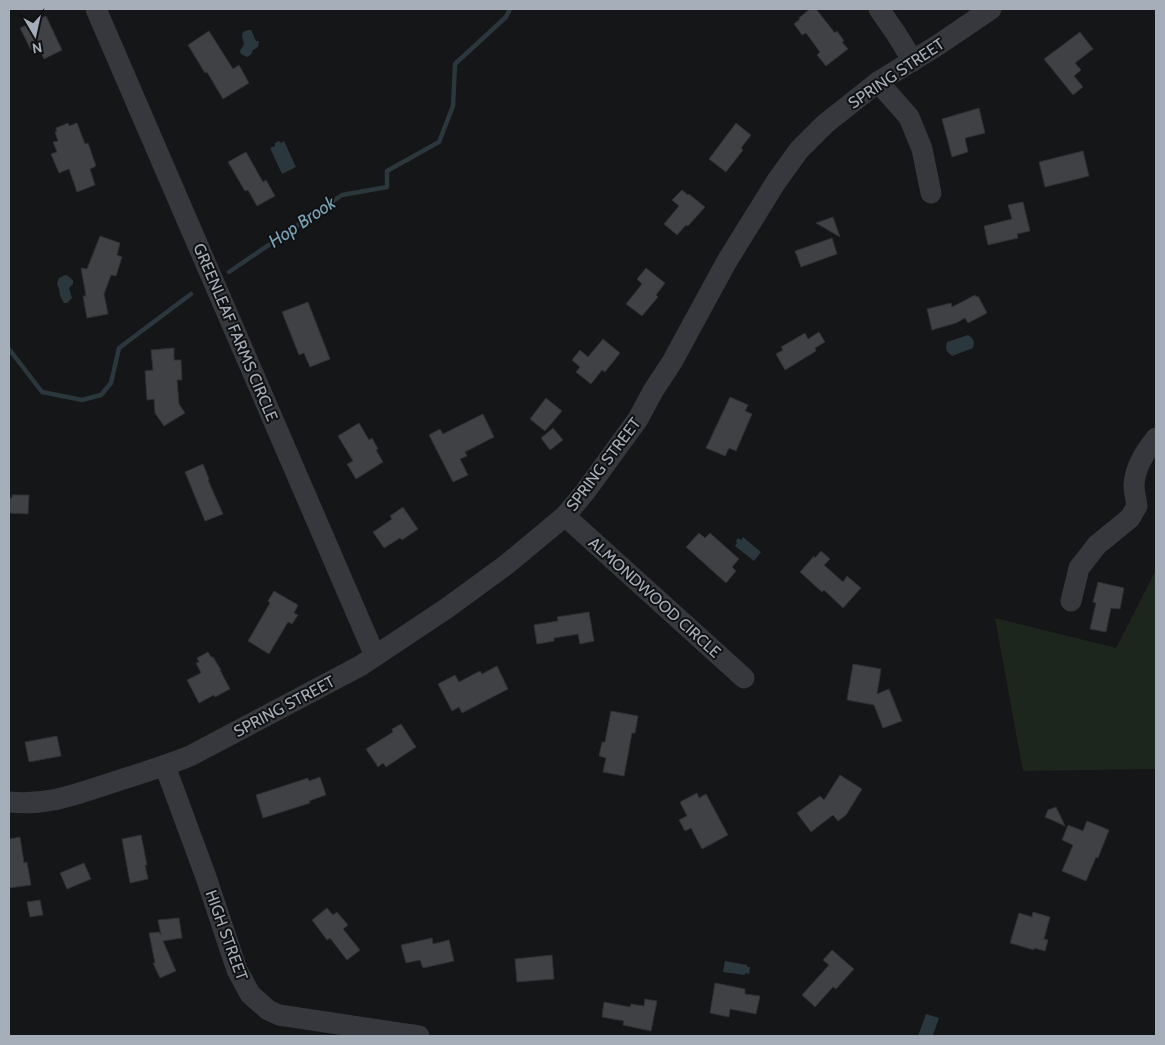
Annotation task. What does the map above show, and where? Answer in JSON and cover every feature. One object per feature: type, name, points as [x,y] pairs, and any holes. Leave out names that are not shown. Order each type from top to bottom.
[{"type":"street","name":"GREENLEAF FARMS CIRCLE","points":[[96,9],[375,656]]},
{"type":"street","points":[[879,9],[913,61]]},
{"type":"street","name":"SPRING STREET","points":[[9,802],[42,802],[65,798],[165,766],[190,756],[360,666],[506,566],[565,516],[585,492],[638,419],[672,362],[727,260],[776,182],[799,150],[825,124],[878,82],[991,9]]},
{"type":"street","points":[[878,82],[909,117],[922,149],[931,193]]},
{"type":"street","points":[[1071,601],[1080,568],[1097,545],[1130,518],[1137,506],[1134,488],[1135,476],[1140,462],[1156,438]]},
{"type":"street","name":"ALMONDWOOD CIRCLE","points":[[565,516],[744,678]]},
{"type":"street","name":"HIGH STREET","points":[[165,766],[206,877],[237,970],[250,994],[268,1010],[280,1015],[419,1036]]},
{"type":"shaded area","points":[[251,30],[256,41],[259,41],[258,47],[247,57],[241,54],[240,51],[244,44],[243,32]]},
{"type":"shaded area","points":[[279,141],[281,143],[284,141],[296,167],[282,174],[270,148]]},
{"type":"shaded area","points":[[65,275],[73,280],[73,284],[69,288],[72,298],[67,303],[64,303],[60,296],[57,283],[59,278]]},
{"type":"shaded area","points":[[968,335],[974,340],[973,348],[952,356],[948,353],[946,350],[947,342]]},
{"type":"shaded area","points":[[743,537],[761,552],[754,561],[735,546],[738,538],[741,540]]},
{"type":"shaded area","points":[[1156,570],[1156,769],[1023,771],[995,618],[1116,648]]},
{"type":"shaded area","points":[[725,961],[747,965],[747,967],[750,967],[749,974],[723,972]]},
{"type":"shaded area","points":[[926,1014],[939,1018],[934,1036],[918,1036]]},
{"type":"building","points":[[810,9],[816,9],[835,33],[837,31],[848,49],[826,66],[817,55],[820,52],[806,33],[802,35],[794,24]]},
{"type":"building","points":[[46,16],[62,50],[44,59],[38,46],[31,50],[20,28]]},
{"type":"building","points":[[209,31],[233,69],[239,65],[249,83],[223,99],[188,45]]},
{"type":"building","points":[[1080,32],[1093,49],[1075,63],[1081,70],[1074,76],[1083,87],[1073,95],[1044,59]]},
{"type":"building","points":[[979,108],[985,133],[965,138],[968,152],[952,157],[942,119]]},
{"type":"building","points":[[68,123],[69,126],[77,123],[85,144],[88,143],[96,166],[90,169],[95,185],[77,192],[69,169],[59,173],[51,154],[57,152],[53,142],[58,141],[55,132],[57,131],[56,128]]},
{"type":"building","points":[[736,123],[751,135],[741,148],[743,150],[726,172],[709,159]]},
{"type":"building","points":[[1083,151],[1089,176],[1045,187],[1039,162]]},
{"type":"building","points":[[246,152],[263,182],[266,180],[275,196],[257,206],[248,190],[245,191],[228,162]]},
{"type":"building","points":[[682,190],[705,207],[677,235],[664,224],[679,206],[672,200]]},
{"type":"building","points":[[1023,202],[1030,231],[1017,234],[1018,238],[988,245],[984,226],[1012,219],[1008,205]]},
{"type":"building","points":[[833,217],[840,237],[816,223]]},
{"type":"building","points":[[100,236],[120,243],[117,255],[122,257],[116,276],[111,275],[104,294],[108,314],[87,318],[83,296],[86,296],[81,268],[87,269]]},
{"type":"building","points":[[832,238],[837,254],[801,267],[795,251]]},
{"type":"building","points":[[646,268],[665,283],[656,295],[658,297],[642,316],[626,304],[642,284],[637,279]]},
{"type":"building","points":[[975,295],[976,297],[978,296],[987,313],[968,323],[965,318],[956,323],[932,330],[927,309],[951,303],[952,307]]},
{"type":"building","points":[[308,302],[330,359],[310,367],[304,353],[299,355],[282,312]]},
{"type":"building","points":[[819,332],[825,342],[815,348],[816,351],[785,370],[776,354],[783,350],[781,347],[805,333],[808,339]]},
{"type":"building","points":[[603,339],[620,353],[605,372],[602,370],[591,384],[576,372],[580,367],[572,360],[580,350],[588,357]]},
{"type":"building","points":[[174,348],[174,360],[181,360],[182,380],[177,380],[179,404],[185,413],[164,426],[155,413],[154,399],[147,400],[145,371],[153,370],[151,350]]},
{"type":"building","points":[[730,397],[748,405],[745,411],[752,414],[736,451],[729,448],[725,456],[706,448]]},
{"type":"building","points":[[546,398],[562,411],[545,431],[530,419]]},
{"type":"building","points":[[483,414],[494,437],[465,452],[467,456],[460,459],[468,475],[453,482],[429,435],[440,429],[443,434]]},
{"type":"building","points":[[359,423],[369,440],[372,438],[383,462],[356,479],[347,464],[353,461],[338,436]]},
{"type":"building","points":[[553,428],[563,440],[550,450],[541,438]]},
{"type":"building","points":[[203,464],[223,514],[205,521],[185,472]]},
{"type":"building","points":[[12,495],[29,495],[28,514],[9,513],[9,498],[12,498]]},
{"type":"building","points":[[403,507],[418,529],[402,540],[400,538],[384,548],[373,532],[392,519],[390,516]]},
{"type":"building","points":[[699,533],[705,538],[710,533],[739,559],[732,567],[736,571],[726,583],[686,547]]},
{"type":"building","points":[[821,551],[830,559],[824,565],[843,582],[847,576],[861,588],[843,608],[824,590],[822,592],[800,572]]},
{"type":"building","points":[[1098,582],[1124,588],[1120,609],[1111,608],[1106,632],[1090,629],[1096,603],[1093,602]]},
{"type":"building","points":[[274,591],[298,605],[294,613],[298,615],[292,624],[288,622],[269,654],[248,641],[270,603],[268,601]]},
{"type":"building","points":[[589,612],[594,641],[580,644],[578,634],[554,638],[554,641],[537,644],[534,625],[558,621],[557,617]]},
{"type":"building","points":[[208,652],[221,670],[230,689],[199,703],[187,680],[201,673],[196,663],[199,662],[197,658]]},
{"type":"building","points":[[853,664],[881,669],[877,694],[889,689],[902,721],[883,728],[874,705],[847,700]]},
{"type":"building","points":[[497,666],[508,689],[462,713],[459,707],[452,711],[438,684],[455,675],[459,682],[480,671],[482,674]]},
{"type":"building","points":[[611,711],[638,716],[635,733],[632,733],[624,776],[603,772],[606,758],[599,756],[602,742],[605,742]]},
{"type":"building","points":[[401,724],[416,747],[386,767],[383,763],[378,767],[366,749],[393,732],[392,729]]},
{"type":"building","points":[[57,736],[61,756],[29,762],[25,742]]},
{"type":"building","points":[[840,775],[862,789],[846,815],[838,821],[833,815],[811,832],[797,813],[820,796],[824,800]]},
{"type":"building","points":[[320,777],[326,795],[309,801],[310,803],[263,818],[256,795],[308,778],[309,781]]},
{"type":"building","points":[[697,793],[699,798],[706,794],[728,835],[702,849],[691,828],[685,831],[679,820],[687,816],[680,802]]},
{"type":"building","points":[[1056,807],[1065,826],[1045,817],[1048,810]]},
{"type":"building","points":[[1087,821],[1109,830],[1086,881],[1062,871],[1073,845],[1062,840],[1068,825],[1083,831]]},
{"type":"building","points":[[141,835],[148,879],[130,883],[122,839]]},
{"type":"building","points":[[20,837],[24,863],[27,862],[31,885],[9,888],[9,839]]},
{"type":"building","points":[[84,863],[91,879],[67,889],[60,873]]},
{"type":"building","points":[[40,900],[43,915],[30,917],[27,902]]},
{"type":"building","points":[[327,908],[333,915],[337,912],[348,925],[343,929],[360,950],[347,960],[330,938],[327,940],[312,920]]},
{"type":"building","points":[[1033,912],[1050,917],[1044,939],[1048,940],[1045,951],[1010,943],[1019,913],[1032,917]]},
{"type":"building","points":[[179,918],[182,938],[163,941],[176,971],[160,978],[153,963],[155,963],[149,933],[159,932],[161,935],[158,920]]},
{"type":"building","points":[[432,938],[433,944],[449,940],[454,961],[423,968],[420,960],[406,963],[401,945]]},
{"type":"building","points":[[832,950],[854,969],[836,989],[833,987],[815,1007],[802,995],[829,965],[823,960]]},
{"type":"building","points":[[552,955],[554,979],[517,982],[515,959]]},
{"type":"building","points":[[715,983],[745,989],[745,994],[760,996],[756,1014],[730,1009],[729,1017],[710,1013]]},
{"type":"building","points":[[645,999],[657,1001],[651,1031],[623,1025],[624,1021],[602,1017],[604,1002],[630,1007],[631,1004],[644,1006]]},
{"type":"waterway","name":"Hop Brook","points":[[229,272],[342,195],[387,187],[387,171],[439,142],[453,106],[455,64],[506,17],[510,9]]},
{"type":"waterway","name":"Hop Brook","points":[[9,349],[42,392],[82,400],[101,395],[111,383],[119,348],[191,294]]}]
